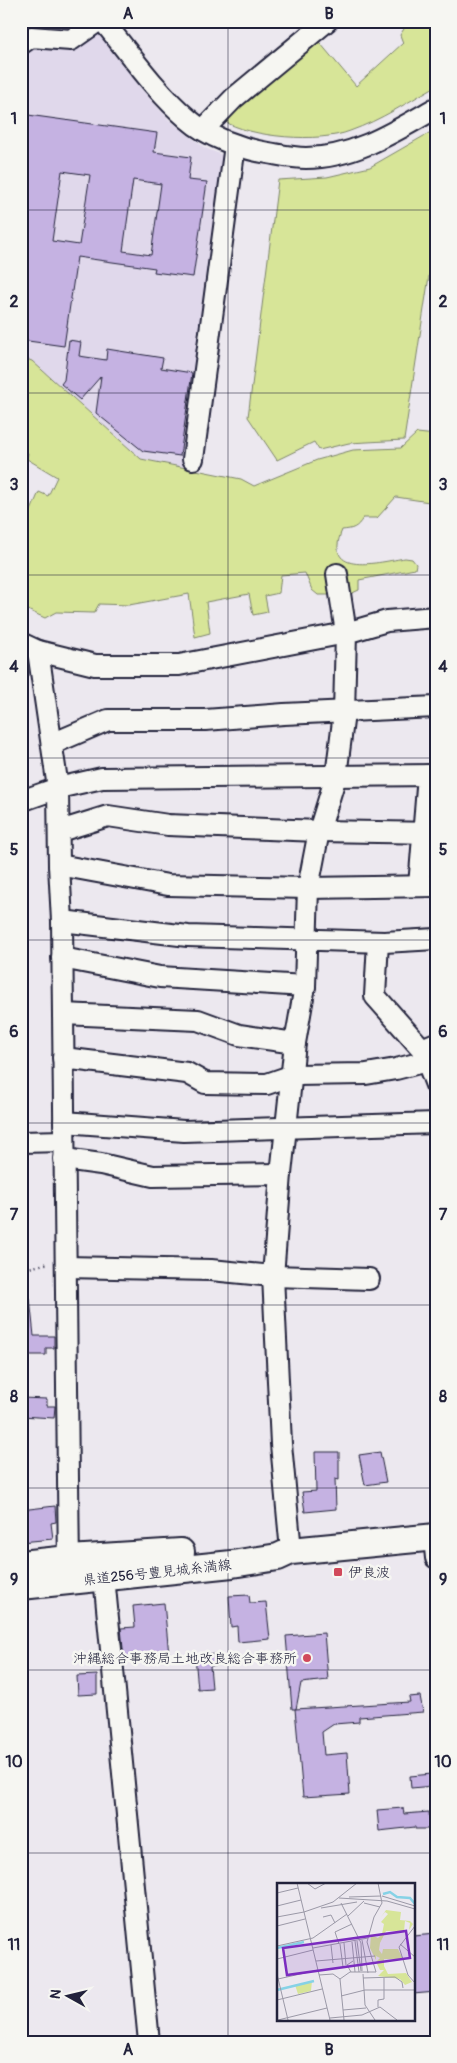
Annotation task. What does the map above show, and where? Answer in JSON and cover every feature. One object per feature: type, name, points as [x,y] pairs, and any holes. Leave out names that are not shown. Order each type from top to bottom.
[{"type":"main road","name":"県道256号豊見城糸満線","points":[[21,1564],[104,1577],[232,1564],[278,1556],[291,1551],[435,1544]]},
{"type":"main road","name":"県道256号豊見城糸満線","points":[[21,1586],[69,1570],[278,1547],[291,1551]]},
{"type":"street","points":[[21,44],[31,37],[71,40],[98,21]]},
{"type":"street","points":[[103,21],[177,109],[204,130],[235,145],[258,151],[305,158],[329,156],[386,137],[436,108]]},
{"type":"street","points":[[204,130],[234,98],[327,21]]},
{"type":"street","points":[[193,459],[235,145]]},
{"type":"street","points":[[291,1551],[280,1444],[273,1276],[281,1174],[295,1043],[305,986],[308,888],[319,831],[336,776],[344,713],[346,633],[337,574]]},
{"type":"street","points":[[69,1570],[60,832],[58,788],[52,744],[30,647],[95,665],[179,665],[346,633],[387,621],[436,617]]},
{"type":"street","points":[[52,744],[108,720],[205,720],[284,714],[344,713],[436,707]]},
{"type":"street","points":[[21,801],[58,788],[102,778],[432,775],[427,886],[308,888],[168,885],[59,865]]},
{"type":"street","points":[[60,832],[108,816],[168,825],[319,831],[429,832]]},
{"type":"street","points":[[62,921],[188,936],[378,942],[436,939]]},
{"type":"street","points":[[378,942],[375,996],[428,1051],[436,1085]]},
{"type":"street","points":[[62,958],[160,977],[305,986]]},
{"type":"street","points":[[63,1014],[198,1020],[239,1036],[295,1043]]},
{"type":"street","points":[[63,1058],[187,1073],[205,1083],[267,1084],[293,1075],[366,1074],[396,1069],[428,1051]]},
{"type":"street","points":[[21,1142],[184,1131],[436,1123]]},
{"type":"street","points":[[64,1140],[101,1164],[153,1176],[281,1174]]},
{"type":"street","points":[[66,1263],[210,1270],[273,1276],[368,1279]]},
{"type":"street","points":[[104,1577],[149,2042]]},
{"type":"path","points":[[21,1270],[66,1263]]},
{"type":"shaded area","points":[[21,21],[89,21],[142,90],[168,119],[205,148],[239,162],[197,470],[141,459],[32,361],[21,357]]},
{"type":"green space","points":[[409,21],[436,21],[436,86],[383,116],[361,127],[337,135],[304,138],[267,135],[234,126],[222,120],[315,37],[356,86],[403,43],[400,35]]},
{"type":"green space","points":[[436,129],[436,230],[404,440],[349,443],[319,450],[314,442],[277,460],[248,417],[278,180],[327,177],[370,167]]},
{"type":"green space","points":[[21,357],[32,361],[141,459],[241,479],[254,486],[317,460],[353,450],[401,448],[417,433],[436,435],[436,503],[396,497],[377,518],[363,518],[354,527],[342,530],[338,545],[340,555],[347,561],[357,564],[369,564],[405,558],[412,559],[416,564],[415,569],[359,580],[359,590],[348,595],[318,595],[312,590],[305,573],[281,575],[279,593],[265,596],[268,612],[253,615],[249,594],[206,602],[210,633],[195,637],[189,594],[129,605],[99,604],[94,613],[56,612],[45,618],[21,607],[21,534],[39,492],[48,496],[57,477],[27,459],[28,453],[21,447]]},
{"type":"building","points":[[21,114],[157,133],[154,152],[191,157],[188,180],[207,182],[193,277],[154,272],[155,268],[77,257],[64,346],[21,340]],"holes":[[[62,171],[90,175],[79,245],[52,241]],[[133,180],[161,184],[151,255],[123,251]]]},
{"type":"building","points":[[69,340],[81,342],[79,356],[106,360],[107,349],[163,358],[161,368],[192,373],[180,456],[143,451],[96,413],[101,376],[80,400],[61,384],[64,380]]},
{"type":"building","points":[[21,1298],[30,1298],[34,1336],[54,1336],[54,1348],[46,1348],[46,1355],[21,1355]]},
{"type":"building","points":[[21,1398],[47,1399],[47,1406],[55,1406],[54,1418],[21,1416]]},
{"type":"building","points":[[315,1452],[339,1452],[339,1480],[335,1479],[336,1509],[305,1512],[302,1492],[316,1491]]},
{"type":"building","points":[[380,1452],[386,1482],[365,1485],[359,1455]]},
{"type":"building","points":[[55,1506],[56,1522],[51,1523],[53,1539],[21,1542],[21,1510]]},
{"type":"building","points":[[249,1595],[250,1603],[266,1602],[270,1639],[238,1642],[237,1626],[231,1627],[229,1596]]},
{"type":"building","points":[[164,1603],[169,1655],[124,1659],[121,1628],[135,1627],[133,1606]]},
{"type":"building","name":"沖縄総合事務局土地改良総合事務所","points":[[324,1633],[328,1680],[301,1683],[296,1709],[292,1709],[286,1636]]},
{"type":"building","points":[[216,1654],[218,1665],[210,1666],[212,1688],[198,1689],[195,1656]]},
{"type":"building","points":[[97,1675],[97,1694],[78,1695],[77,1676]]},
{"type":"building","points":[[420,1696],[423,1712],[359,1717],[359,1722],[334,1724],[322,1732],[324,1755],[347,1753],[350,1794],[303,1797],[295,1709],[410,1702],[409,1697]]},
{"type":"building","points":[[432,1774],[433,1786],[411,1788],[410,1776]]},
{"type":"building","points":[[403,1808],[404,1814],[429,1812],[430,1829],[415,1829],[415,1827],[379,1831],[377,1810]]},
{"type":"building","points":[[436,1934],[436,1992],[414,1994],[414,1936]]},
{"type":"place","name":"伊良波","points":[[338,1572]]},
{"type":"place","name":"沖縄総合事務局土地改良総合事務所","points":[[307,1658]]}]
